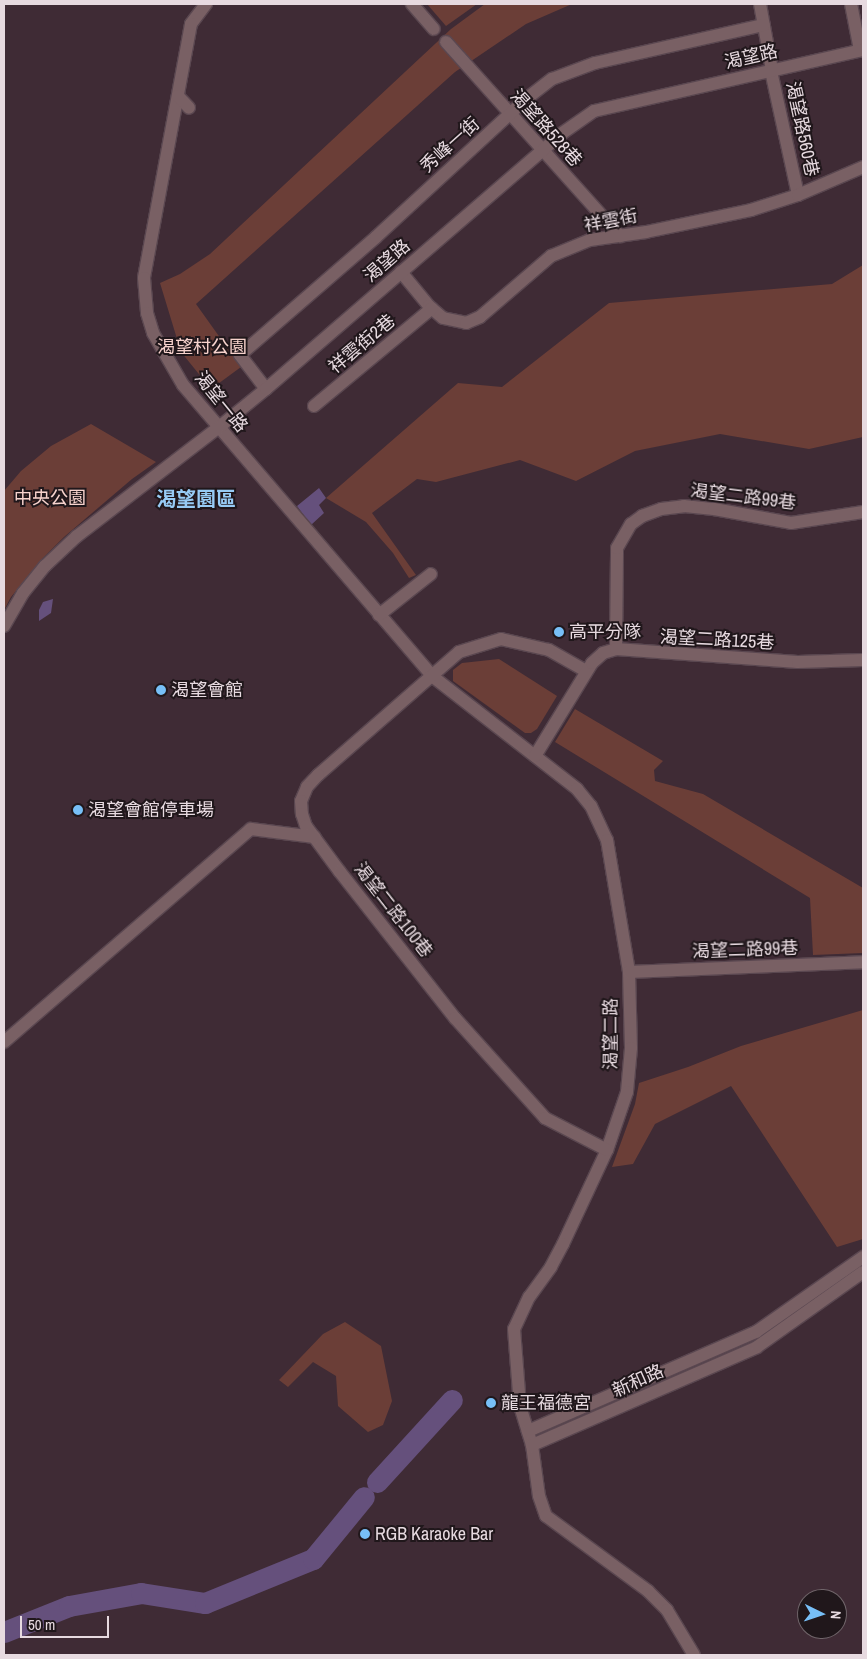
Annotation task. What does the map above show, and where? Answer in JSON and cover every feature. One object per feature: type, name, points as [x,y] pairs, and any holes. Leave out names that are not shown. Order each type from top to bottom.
[{"type":"street","points":[[412,4],[434,29]]},
{"type":"street","name":"渴望路560巷","points":[[760,4],[798,196]]},
{"type":"street","points":[[851,4],[862,50]]},
{"type":"street","name":"渴望一路","points":[[204,13],[191,24],[178,96],[167,177],[144,278],[147,313],[153,333],[183,384],[218,428],[432,676]]},
{"type":"street","name":"秀峰一街","points":[[266,389],[240,355],[373,240],[510,114],[552,79],[595,63],[764,25]]},
{"type":"street","name":"渴望路528巷","points":[[446,42],[620,236]]},
{"type":"street","name":"渴望路","points":[[4,626],[22,593],[45,566],[64,548],[150,478],[218,428],[266,389],[542,150],[594,111],[862,50]]},
{"type":"street","points":[[178,96],[189,108]]},
{"type":"street","name":"祥雲街","points":[[401,272],[443,318],[466,323],[480,316],[551,256],[590,240],[620,236],[751,210],[798,196],[863,167]]},
{"type":"street","name":"祥雲街2巷","points":[[314,406],[432,308]]},
{"type":"street","name":"渴望二路99巷","points":[[616,649],[616,548],[630,524],[642,516],[661,509],[684,506],[714,509],[792,523],[863,512]]},
{"type":"street","points":[[379,615],[431,574]]},
{"type":"street","name":"渴望二路100巷","points":[[586,671],[549,650],[501,639],[459,652],[307,787],[301,801],[302,814],[306,826],[455,1018],[545,1118],[606,1150]]},
{"type":"street","points":[[535,756],[586,671],[604,653],[616,649]]},
{"type":"street","name":"渴望二路125巷","points":[[616,649],[798,662],[863,660]]},
{"type":"street","name":"渴望二路","points":[[432,676],[577,789],[591,806],[607,840],[629,972],[631,1048],[628,1092],[606,1150],[563,1244],[551,1267],[529,1297],[514,1330],[520,1406],[532,1445]]},
{"type":"street","points":[[4,1042],[251,829],[314,837]]},
{"type":"street","name":"渴望二路99巷","points":[[629,972],[863,962]]},
{"type":"street","name":"新和路","points":[[528,1431],[756,1332],[863,1257]]},
{"type":"street","name":"新和路","points":[[532,1445],[757,1347],[863,1272]]},
{"type":"street","points":[[532,1445],[539,1496],[546,1516],[648,1591],[667,1610],[694,1655]]},
{"type":"green space","points":[[427,4],[477,4],[446,26]]},
{"type":"green space","name":"渴望村公園","points":[[485,4],[572,4],[526,24],[455,72],[196,304],[241,367],[211,389],[181,352],[160,283],[180,274],[210,254],[451,29]]},
{"type":"green space","points":[[863,265],[863,437],[809,449],[720,434],[635,451],[576,481],[520,460],[436,482],[417,479],[372,513],[416,575],[409,578],[393,553],[366,522],[326,498],[458,383],[502,387],[609,303],[832,284]]},
{"type":"green space","name":"中央公園","points":[[91,424],[156,462],[132,479],[64,537],[42,559],[11,597],[4,610],[4,491],[21,471],[51,446]]},
{"type":"green space","points":[[499,659],[557,696],[537,729],[531,733],[525,733],[453,681],[453,670],[462,663]]},
{"type":"green space","points":[[575,709],[663,761],[654,770],[655,781],[703,794],[863,888],[863,953],[813,955],[810,898],[555,742]]},
{"type":"green space","points":[[863,1010],[863,1239],[837,1247],[731,1086],[655,1124],[633,1164],[612,1167],[635,1104],[639,1083],[688,1067],[741,1046]]},
{"type":"green space","points":[[345,1322],[381,1346],[392,1401],[383,1425],[368,1432],[338,1406],[336,1376],[313,1362],[288,1387],[279,1380],[323,1334]]},
{"type":"shaded area","points":[[319,488],[326,498],[319,505],[324,513],[311,525],[297,506]]},
{"type":"shaded area","points":[[53,599],[51,613],[39,621],[39,610],[43,602]]},
{"type":"waterway","points":[[377,1482],[452,1400]]},
{"type":"waterway","points":[[4,1632],[69,1606],[141,1593],[205,1603],[313,1559],[364,1497]]},
{"type":"place","name":"高平分隊","points":[[559,632]]},
{"type":"place","name":"渴望會館","points":[[161,690]]},
{"type":"place","name":"渴望會館停車場","points":[[78,810]]},
{"type":"place","name":"龍王福德宮","points":[[491,1403]]},
{"type":"place","name":"RGB Karaoke Bar","points":[[365,1534]]},
{"type":"district","name":"渴望園區","points":[[196,498]]}]
